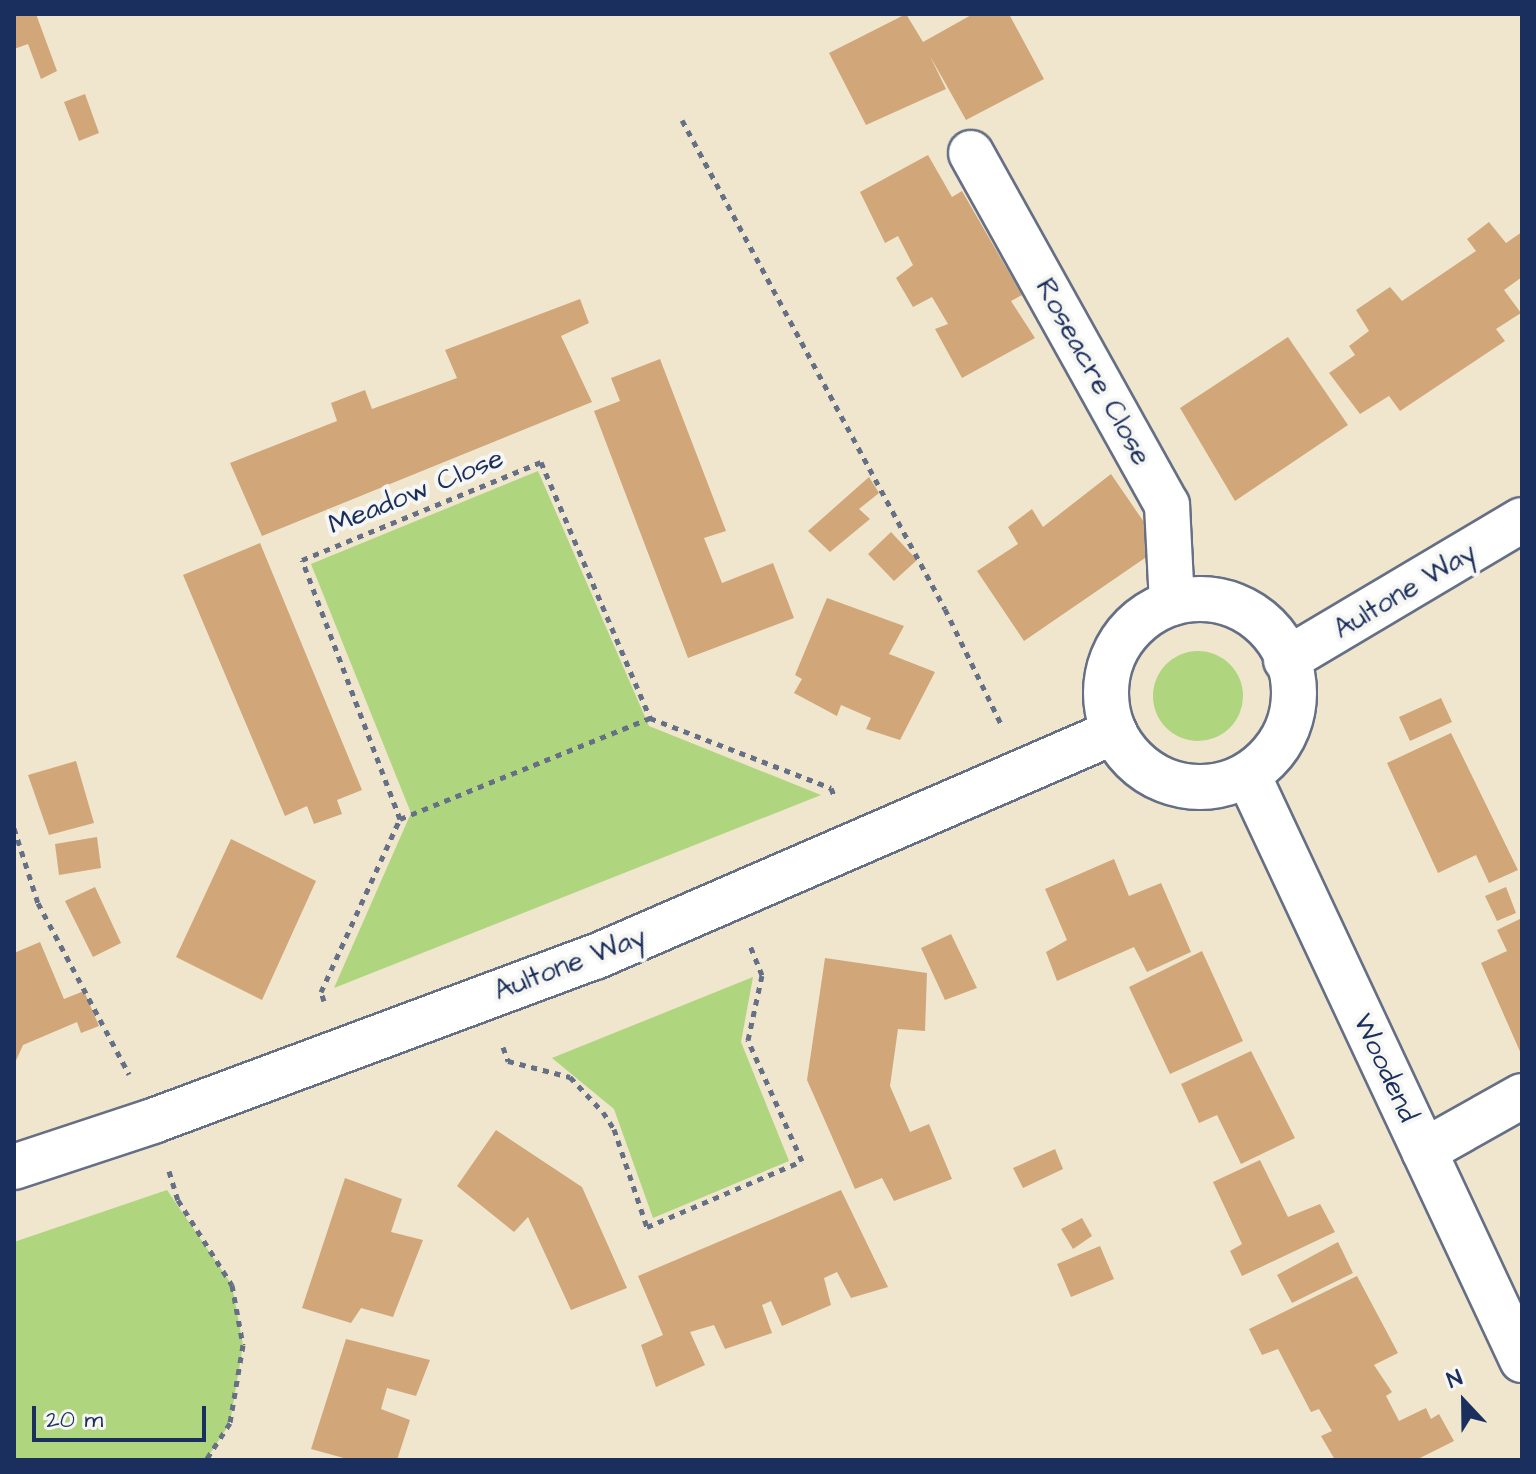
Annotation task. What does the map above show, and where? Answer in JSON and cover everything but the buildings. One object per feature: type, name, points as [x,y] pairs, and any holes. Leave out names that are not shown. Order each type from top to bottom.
[{"type":"street","name":"Roseacre Close","points":[[971,153],[1167,505],[1172,603]]},
{"type":"street","name":"Aultone Way","points":[[1286,660],[1522,520]]},
{"type":"street","points":[[1203,599],[1232,604],[1258,618],[1292,668],[1295,699],[1288,729],[1272,755],[1248,775],[1218,786],[1187,787],[1156,777],[1131,758],[1114,732],[1105,702],[1109,669],[1122,640],[1144,617],[1172,603],[1203,599]]},
{"type":"street","name":"Aultone Way","points":[[14,1167],[153,1121],[484,998],[731,898],[1114,732]]},
{"type":"street","name":"Woodend","points":[[1248,775],[1522,1360]]},
{"type":"street","points":[[1424,1151],[1522,1096]]},
{"type":"path","points":[[682,120],[945,609],[1024,771]]},
{"type":"path","name":"Meadow Close","points":[[400,819],[302,560],[541,462],[650,718]]},
{"type":"path","points":[[343,1050],[321,992],[400,819],[650,718],[831,788],[856,843]]},
{"type":"path","points":[[14,828],[38,903],[153,1121],[178,1200],[232,1285],[243,1345],[230,1423],[206,1460]]},
{"type":"path","points":[[484,998],[508,1061],[570,1077],[603,1112],[647,1227],[802,1161],[748,1040],[762,975],[731,898]]},
{"type":"green space","points":[[538,471],[649,726],[821,795],[334,988],[411,813],[311,564]]},
{"type":"green space","points":[[1198,651],[1215,654],[1230,664],[1240,679],[1243,696],[1240,713],[1230,728],[1215,738],[1198,741],[1181,738],[1166,728],[1156,713],[1153,696],[1156,679],[1166,664],[1181,654]]},
{"type":"green space","points":[[753,977],[741,1042],[789,1161],[653,1218],[614,1109],[552,1058]]},
{"type":"green space","points":[[167,1190],[232,1285],[243,1345],[230,1423],[206,1460],[14,1460],[14,1242]]}]
